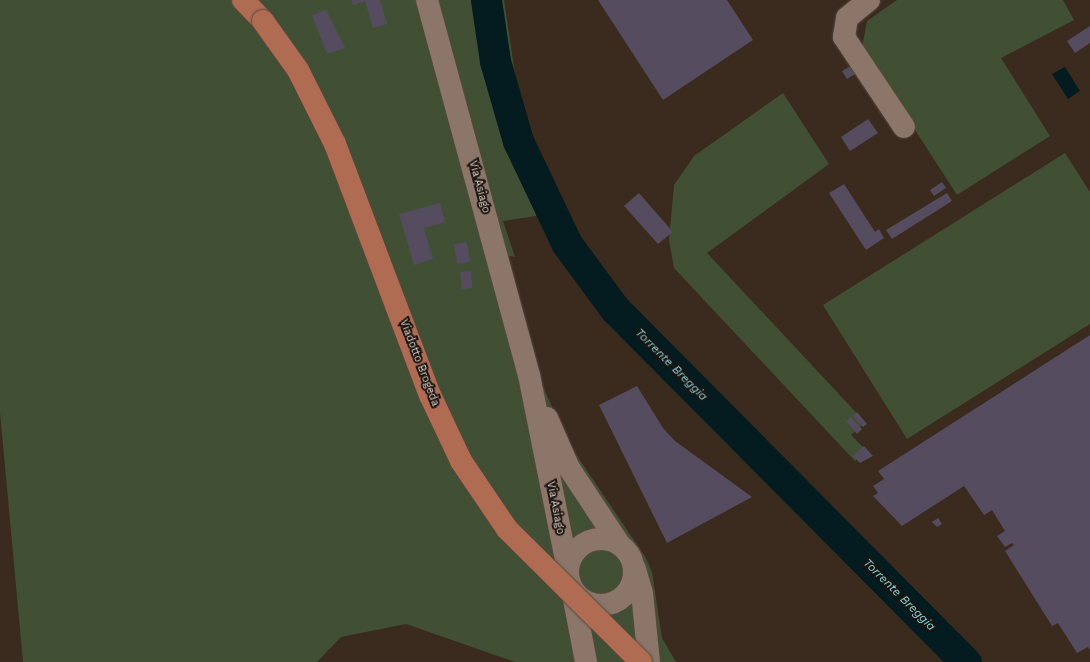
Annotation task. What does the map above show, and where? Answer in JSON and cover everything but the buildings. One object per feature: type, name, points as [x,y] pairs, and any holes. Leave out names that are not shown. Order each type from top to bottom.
[{"type":"main road","name":"Viadotto Brogeda","points":[[243,0],[263,20]]},
{"type":"main road","name":"Viadotto Brogeda","points":[[246,0],[263,20],[298,70],[335,144],[430,395],[460,462],[507,529],[641,662]]},
{"type":"street","name":"Via Asiago","points":[[426,0],[473,163],[529,375],[586,662]]},
{"type":"street","points":[[869,0],[847,18],[844,37],[904,127]]},
{"type":"street","name":"Via Asiago","points":[[529,375],[569,468],[620,545]]},
{"type":"street","points":[[634,567],[630,589],[616,603],[592,604],[570,580],[572,556],[583,544],[603,539],[620,545],[634,567],[642,593],[649,662]]},
{"type":"green space","points":[[0,0],[504,0],[536,216],[503,221],[515,257],[505,255],[533,365],[569,444],[646,558],[652,572],[662,638],[676,662],[515,662],[406,624],[341,637],[317,662],[23,662],[0,412]]},
{"type":"green space","points":[[897,0],[1063,0],[1074,20],[1001,58],[1050,136],[957,195],[862,48],[867,21]]},
{"type":"green space","points":[[783,93],[829,164],[707,253],[865,422],[851,435],[867,451],[855,461],[674,268],[669,240],[674,185],[694,156]]},
{"type":"green space","points":[[1065,153],[1090,192],[1090,324],[907,439],[823,305]]},
{"type":"water","points":[[1065,67],[1080,91],[1068,99],[1052,74]]},
{"type":"waterway","name":"Torrente Breggia","points":[[486,0],[495,61],[518,141],[567,244],[615,309],[966,662]]}]
